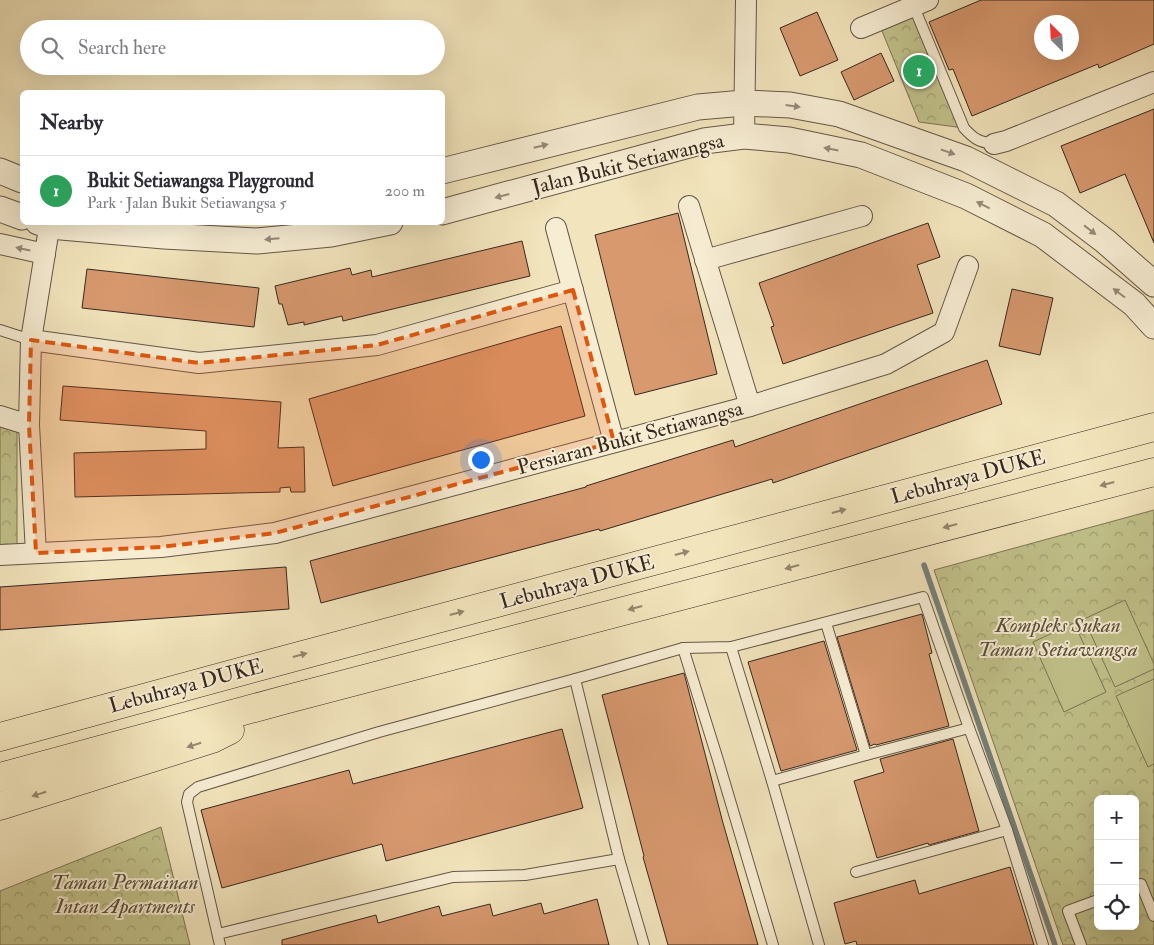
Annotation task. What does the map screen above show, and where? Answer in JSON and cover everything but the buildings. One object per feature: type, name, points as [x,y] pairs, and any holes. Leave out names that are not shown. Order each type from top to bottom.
[{"type":"highway","name":"Lebuhraya DUKE","points":[[0,737],[1154,427]]},
{"type":"highway","name":"Lebuhraya DUKE","points":[[0,777],[284,700],[1154,472]]},
{"type":"highway","points":[[0,719],[269,664]]},
{"type":"highway","points":[[0,806],[212,739],[284,700]]},
{"type":"street","points":[[744,136],[746,0]]},
{"type":"street","points":[[861,28],[918,2]]},
{"type":"street","points":[[994,144],[1006,142],[1154,82]]},
{"type":"street","name":"Jalan Bukit Setiawangsa","points":[[445,170],[698,108],[744,103],[790,105],[838,114],[966,158],[1056,204],[1105,241],[1154,284]]},
{"type":"street","name":"Jalan Bukit Setiawangsa","points":[[445,211],[704,141],[744,136],[789,140],[861,155],[966,196],[1043,235],[1134,304],[1154,326]]},
{"type":"street","points":[[0,171],[20,179]]},
{"type":"street","points":[[689,206],[750,406]]},
{"type":"street","points":[[0,210],[20,216]]},
{"type":"street","points":[[705,260],[862,216]]},
{"type":"street","points":[[36,553],[29,425],[31,340],[45,254],[46,225]]},
{"type":"street","points":[[56,225],[164,236],[257,241],[331,234],[375,225]]},
{"type":"street","points":[[556,228],[614,442]]},
{"type":"street","points":[[0,244],[45,254]]},
{"type":"street","name":"Persiaran Bukit Setiawangsa","points":[[0,555],[161,547],[275,533],[750,406],[886,364],[944,332],[968,266]]},
{"type":"street","points":[[31,340],[199,363],[377,345],[573,290]]},
{"type":"street","points":[[0,416],[29,425]]},
{"type":"lane","points":[[918,2],[964,128],[973,138],[994,144]]},
{"type":"lane","points":[[0,330],[31,340]]},
{"type":"lane","points":[[220,945],[187,802],[189,794],[198,787],[379,732],[683,648],[731,647],[923,597],[1007,830],[1043,945]]},
{"type":"lane","points":[[826,623],[866,755]]},
{"type":"lane","points":[[731,647],[819,945]]},
{"type":"lane","points":[[683,648],[773,945]]},
{"type":"lane","points":[[575,679],[620,859],[644,945]]},
{"type":"lane","points":[[772,781],[969,728]]},
{"type":"lane","points":[[856,872],[1007,830]]},
{"type":"lane","points":[[218,934],[454,876],[525,875],[620,859]]},
{"type":"lane","points":[[1138,885],[1141,884],[1154,916]]},
{"type":"lane","points":[[1081,945],[1068,911],[1094,901]]},
{"type":"highlighted area","points":[[573,290],[614,442],[275,533],[161,547],[36,553],[29,425],[31,340],[199,363],[377,345]]},
{"type":"green space","points":[[914,6],[964,128],[919,122],[878,21]]},
{"type":"green space","points":[[0,427],[17,432],[17,545],[0,546]]},
{"type":"green space","name":"Kompleks Sukan Taman Setiawangsa","points":[[1154,510],[1154,945],[1063,945],[934,570]]},
{"type":"green space","points":[[1125,600],[1154,664],[1154,669],[1115,687],[1084,619]]},
{"type":"green space","points":[[1074,623],[1106,692],[1064,712],[1033,642]]},
{"type":"green space","points":[[1154,679],[1154,764],[1148,767],[1116,696]]},
{"type":"green space","name":"Taman Permainan Intan Apartments","points":[[161,827],[190,945],[0,945],[0,891]]},
{"type":"waterway","points":[[924,565],[1055,945]]},
{"type":"place","name":"Bukit Setiawangsa Playground","points":[[919,71]]}]
